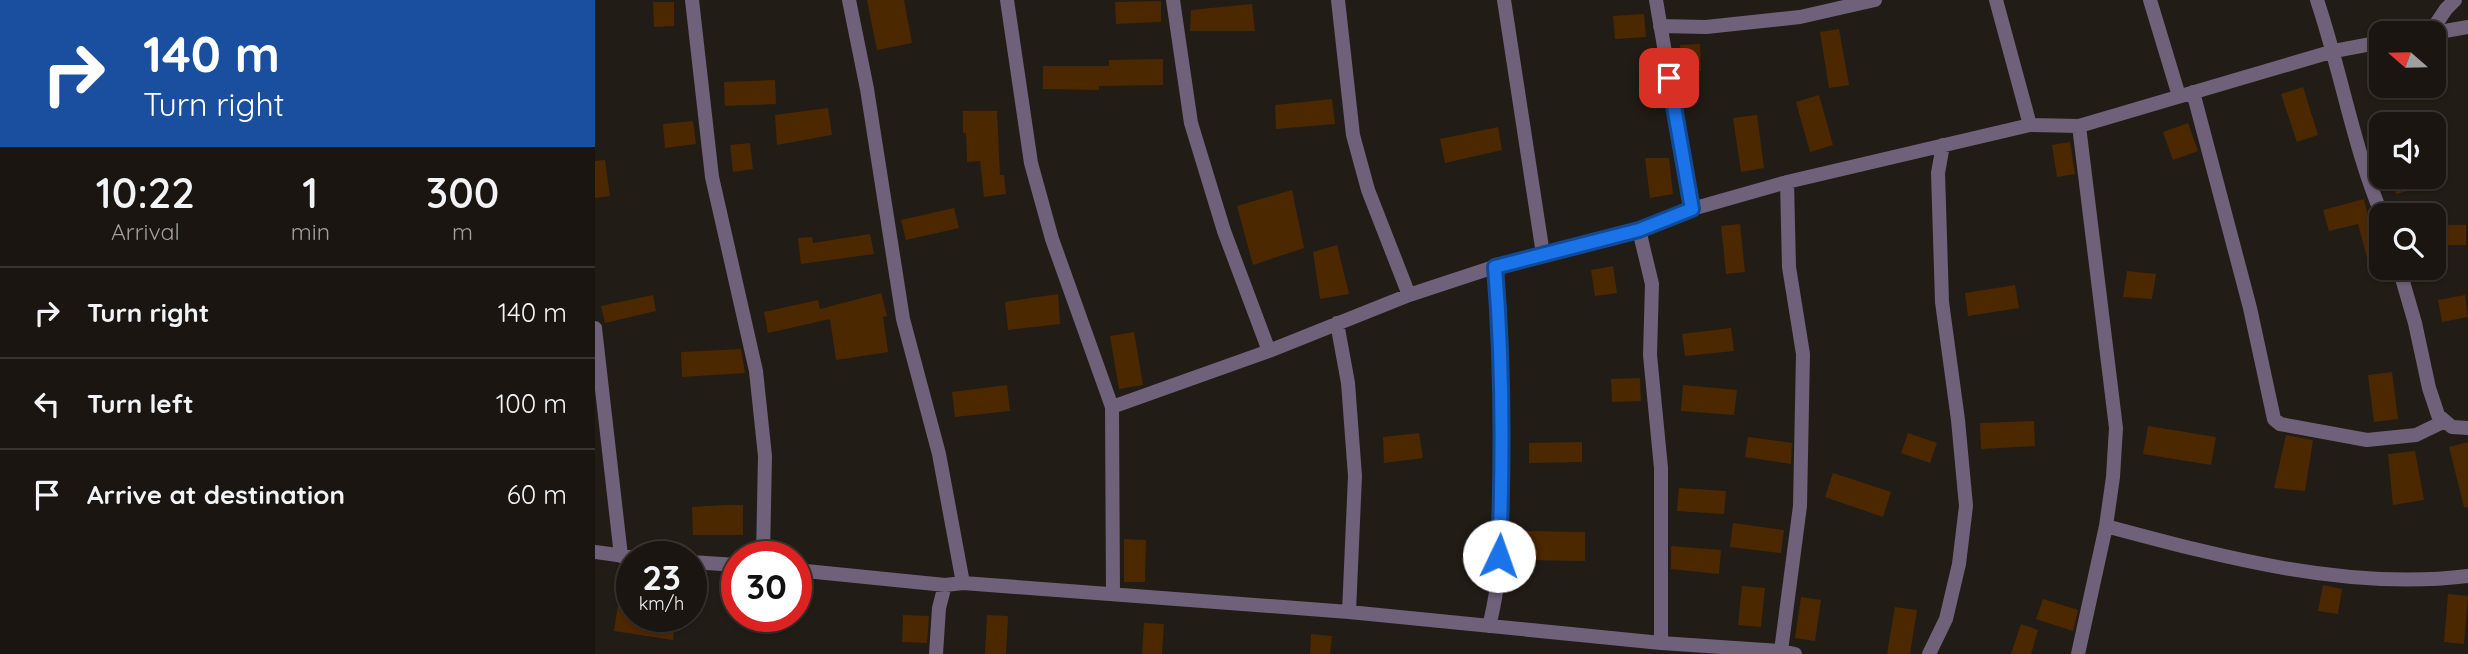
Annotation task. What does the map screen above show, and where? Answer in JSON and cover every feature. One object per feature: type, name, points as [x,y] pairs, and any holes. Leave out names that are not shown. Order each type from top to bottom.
[{"type":"street","points":[[692,0],[712,177],[756,371],[765,456],[763,541]]},
{"type":"street","points":[[849,0],[867,89],[903,319],[939,454],[963,583]]},
{"type":"street","points":[[1007,0],[1031,163],[1052,239],[1112,407],[1113,594]]},
{"type":"street","points":[[1173,0],[1192,123],[1224,231],[1269,351]]},
{"type":"street","points":[[1338,0],[1353,135],[1368,190],[1409,295]]},
{"type":"street","points":[[1504,0],[1543,254]]},
{"type":"street","points":[[1655,0],[1692,209]]},
{"type":"street","points":[[1660,26],[1706,27],[1800,17],[1875,0]]},
{"type":"street","points":[[1996,0],[2030,125]]},
{"type":"street","points":[[2151,0],[2186,94],[2250,308],[2273,419],[2280,424],[2367,440],[2416,435],[2445,421]]},
{"type":"street","points":[[2317,0],[2334,51],[2366,177],[2377,203]]},
{"type":"street","points":[[2438,21],[2445,9],[2455,0]]},
{"type":"street","points":[[2447,30],[2468,27]]},
{"type":"street","points":[[1112,407],[1269,351],[1409,295],[1495,267],[1639,230],[1692,209],[1787,182],[2030,125],[2079,126],[2334,51],[2369,44]]},
{"type":"street","points":[[2078,654],[2106,526],[2116,428],[2079,126]]},
{"type":"street","points":[[1929,654],[1946,620],[1959,564],[1966,506],[1958,420],[1941,302],[1938,173],[1943,145]]},
{"type":"street","points":[[812,572],[945,585],[963,583],[1349,612],[1788,653],[1800,506],[1803,354],[1789,267],[1787,182]]},
{"type":"street","points":[[1639,230],[1652,284],[1650,355],[1661,468],[1661,643]]},
{"type":"street","points":[[1489,626],[1497,596],[1502,482],[1499,323],[1495,267]]},
{"type":"street","points":[[2402,280],[2438,415],[2452,427],[2468,428]]},
{"type":"street","points":[[1337,323],[1347,383],[1355,476],[1349,612]]},
{"type":"street","points":[[595,328],[624,541]]},
{"type":"street","points":[[2106,526],[2234,559],[2345,576],[2436,580],[2468,576]]},
{"type":"street","points":[[595,552],[616,555]]},
{"type":"street","points":[[936,654],[939,608],[945,585]]},
{"type":"building","points":[[867,0],[904,0],[912,43],[877,50]]},
{"type":"building","points":[[1161,1],[1161,22],[1116,24],[1115,2]]},
{"type":"building","points":[[653,2],[674,2],[674,26],[654,27]]},
{"type":"building","points":[[1252,4],[1255,31],[1190,31],[1191,10]]},
{"type":"building","points":[[1644,14],[1646,37],[1615,39],[1613,16]]},
{"type":"building","points":[[1839,29],[1849,85],[1829,88],[1820,32]]},
{"type":"building","points":[[1700,44],[1701,71],[1682,72],[1680,45]]},
{"type":"building","points":[[1163,59],[1163,85],[1099,86],[1099,90],[1043,89],[1043,66],[1109,66],[1109,60]]},
{"type":"building","points":[[775,80],[776,104],[725,106],[724,82]]},
{"type":"building","points":[[2303,87],[2318,135],[2297,142],[2281,94]]},
{"type":"building","points":[[1819,95],[1833,145],[1810,152],[1796,102]]},
{"type":"building","points":[[1332,99],[1335,124],[1276,129],[1275,105]]},
{"type":"building","points":[[828,108],[832,135],[777,145],[775,115]]},
{"type":"building","points":[[963,111],[997,111],[1000,175],[1004,175],[1006,194],[984,197],[980,161],[967,162]]},
{"type":"building","points":[[1757,115],[1764,168],[1741,172],[1733,118]]},
{"type":"building","points":[[693,121],[696,144],[665,148],[663,124]]},
{"type":"building","points":[[2188,123],[2198,151],[2173,160],[2163,132]]},
{"type":"building","points":[[1498,127],[1502,150],[1445,163],[1440,139]]},
{"type":"building","points":[[2070,142],[2075,174],[2057,177],[2052,145]]},
{"type":"building","points":[[750,143],[753,169],[733,172],[730,145]]},
{"type":"building","points":[[1645,158],[1669,158],[1673,194],[1650,198]]},
{"type":"building","points":[[605,160],[610,196],[595,198],[595,161]]},
{"type":"building","points":[[2395,189],[2416,189],[2396,194]]},
{"type":"building","points":[[1292,190],[1304,248],[1253,265],[1237,206]]},
{"type":"building","points":[[2364,199],[2369,221],[2369,257],[2358,224],[2329,231],[2323,210]]},
{"type":"building","points":[[954,208],[959,228],[906,240],[901,220]]},
{"type":"building","points":[[1740,224],[1745,272],[1726,274],[1721,226]]},
{"type":"building","points":[[2446,225],[2466,225],[2466,245],[2446,245]]},
{"type":"building","points":[[870,234],[874,254],[801,264],[798,238],[812,237],[813,243]]},
{"type":"building","points":[[1337,245],[1349,294],[1320,299],[1313,252]]},
{"type":"building","points":[[1613,266],[1617,293],[1595,296],[1591,270]]},
{"type":"building","points":[[2127,271],[2156,274],[2152,299],[2123,297]]},
{"type":"building","points":[[2015,285],[2019,308],[1968,316],[1965,293]]},
{"type":"building","points":[[881,293],[887,316],[883,317],[888,352],[836,360],[830,319],[768,333],[764,312],[818,300],[820,309]]},
{"type":"building","points":[[1058,294],[1060,324],[1008,330],[1005,302]]},
{"type":"building","points":[[653,295],[656,311],[605,323],[601,306]]},
{"type":"building","points":[[2465,295],[2468,317],[2442,322],[2438,300]]},
{"type":"building","points":[[1731,328],[1734,351],[1685,356],[1682,334]]},
{"type":"building","points":[[1134,332],[1143,385],[1119,389],[1110,336]]},
{"type":"building","points":[[741,349],[745,373],[682,377],[681,352]]},
{"type":"building","points":[[2392,372],[2398,419],[2374,422],[2368,375]]},
{"type":"building","points":[[1640,378],[1641,401],[1612,402],[1611,379]]},
{"type":"building","points":[[1007,385],[1010,411],[955,417],[952,392]]},
{"type":"building","points":[[1683,385],[1737,390],[1734,415],[1681,411]]},
{"type":"building","points":[[2034,421],[2035,446],[1981,449],[1980,423]]},
{"type":"building","points":[[2148,426],[2216,437],[2211,465],[2143,454]]},
{"type":"building","points":[[1419,433],[1423,458],[1384,463],[1383,437]]},
{"type":"building","points":[[1908,433],[1937,443],[1930,463],[1901,453]]},
{"type":"building","points":[[2286,435],[2313,440],[2305,491],[2274,488]]},
{"type":"building","points":[[1748,437],[1792,443],[1791,464],[1745,457]]},
{"type":"building","points":[[1582,442],[1582,462],[1529,463],[1529,443]]},
{"type":"building","points":[[2468,442],[2468,507],[2464,507],[2449,447]]},
{"type":"building","points":[[2415,451],[2424,500],[2393,505],[2388,454]]},
{"type":"building","points":[[1833,473],[1891,492],[1883,517],[1825,497]]},
{"type":"building","points":[[1679,488],[1726,491],[1724,514],[1677,511]]},
{"type":"building","points":[[743,505],[743,535],[693,535],[692,507]]},
{"type":"building","points":[[1733,523],[1784,530],[1781,553],[1730,547]]},
{"type":"building","points":[[1523,531],[1585,532],[1585,561],[1523,560]]},
{"type":"building","points":[[1124,539],[1146,540],[1145,582],[1124,582]]},
{"type":"building","points":[[1671,546],[1721,550],[1719,574],[1671,569]]},
{"type":"building","points":[[2323,585],[2342,589],[2338,614],[2318,611]]},
{"type":"building","points":[[1742,586],[1765,588],[1761,627],[1738,625]]},
{"type":"building","points":[[2448,594],[2468,596],[2464,644],[2444,642]]},
{"type":"building","points":[[1801,597],[1821,600],[1815,641],[1795,638]]},
{"type":"building","points":[[2043,599],[2078,610],[2073,631],[2036,619]]},
{"type":"building","points":[[1895,607],[1917,610],[1910,654],[1887,654]]},
{"type":"building","points":[[903,615],[929,616],[927,643],[902,642]]},
{"type":"building","points":[[987,615],[1008,616],[1006,654],[985,654]]},
{"type":"building","points":[[1144,623],[1164,624],[1162,654],[1142,654]]},
{"type":"building","points":[[2021,624],[2038,630],[2031,654],[2011,654]]},
{"type":"building","points":[[621,632],[674,632],[673,640]]},
{"type":"building","points":[[1311,634],[1332,636],[1330,654],[1310,654]]},
{"type":"route","points":[[1499,556],[1502,482],[1499,323],[1495,267],[1639,230],[1692,209],[1669,78]]}]
